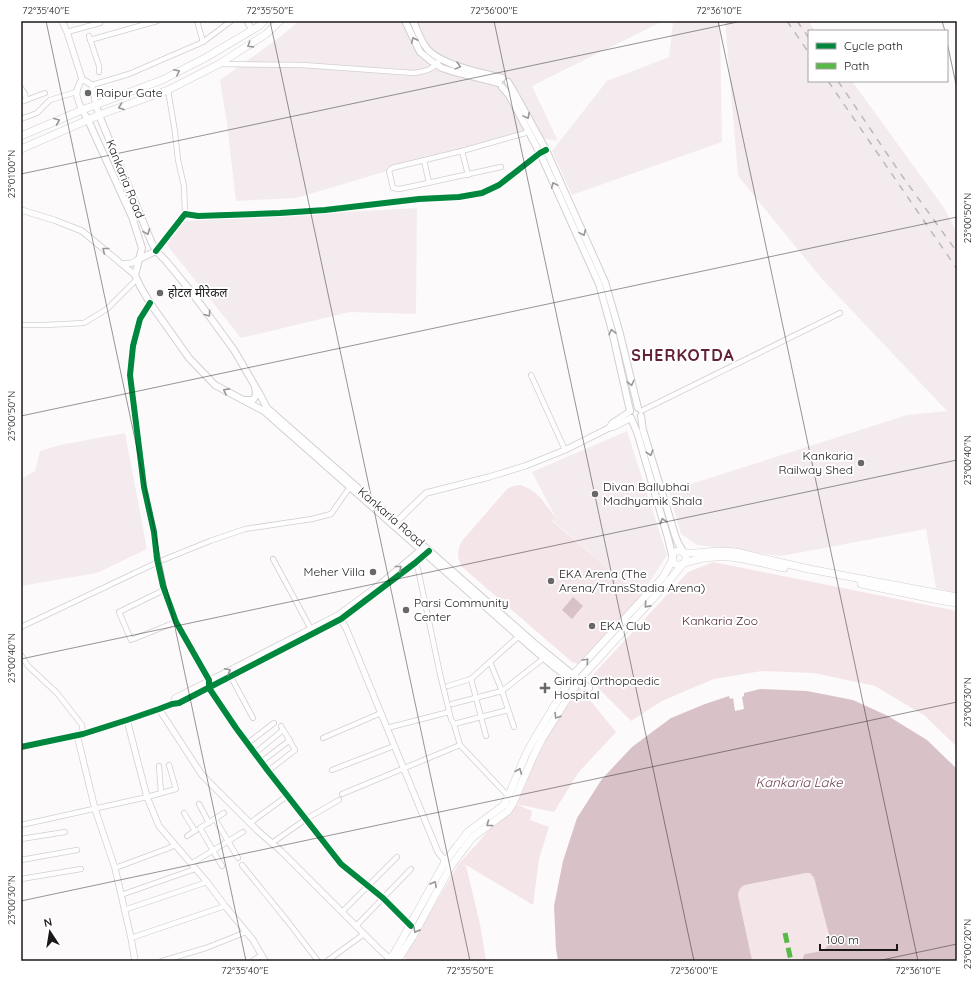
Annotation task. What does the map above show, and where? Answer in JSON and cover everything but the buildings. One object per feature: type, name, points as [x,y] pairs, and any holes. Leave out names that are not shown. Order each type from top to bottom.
[{"type":"main road","points":[[21,136],[82,110],[162,80],[205,58],[259,26],[264,21]]},
{"type":"main road","points":[[21,149],[99,115],[168,90],[219,64],[266,34],[280,21]]},
{"type":"main road","points":[[405,21],[420,52],[438,61]]},
{"type":"main road","points":[[412,21],[425,48],[438,61],[442,68],[501,83],[529,132],[543,152]]},
{"type":"main road","points":[[501,83],[506,79],[514,92],[605,282],[605,294],[612,331],[630,414],[637,432],[668,538],[673,561],[677,564],[683,564],[696,559],[718,556],[735,557],[809,569],[957,597]]},
{"type":"main road","name":"Kankaria Road","points":[[96,105],[150,241],[156,251],[180,277],[207,312],[234,350],[268,408],[395,523]]},
{"type":"main road","points":[[82,110],[88,120],[132,217],[142,248],[136,277],[150,303],[189,358],[216,385],[264,411],[350,487],[395,523],[518,636],[544,658],[575,679]]},
{"type":"main road","points":[[139,259],[156,251]]},
{"type":"main road","points":[[395,959],[413,936],[448,864],[473,837],[508,811],[536,751],[575,679],[668,582],[686,558],[675,535],[643,430],[640,412],[618,330],[605,294]]},
{"type":"main road","points":[[243,400],[253,400],[256,395],[255,386]]},
{"type":"main road","points":[[630,414],[633,408],[640,412]]},
{"type":"main road","points":[[630,414],[637,419],[640,412]]},
{"type":"main road","name":"Kankaria Road","points":[[425,550],[575,679],[589,688]]},
{"type":"main road","points":[[395,959],[411,926],[468,832],[504,805],[526,754],[536,736],[575,679],[663,577],[676,552],[680,551],[684,553],[696,554],[718,551],[736,552],[768,562],[957,603]]},
{"type":"street","points":[[62,21],[82,79],[92,85],[129,74],[203,42],[231,21]]},
{"type":"street","points":[[99,72],[97,60],[89,38],[157,21]]},
{"type":"street","points":[[197,21],[203,42]]},
{"type":"street","points":[[247,21],[252,30]]},
{"type":"street","points":[[67,32],[100,23]]},
{"type":"street","points":[[219,64],[302,65],[414,72],[426,71],[433,68],[438,61]]},
{"type":"street","points":[[82,79],[76,92],[77,99],[82,110]]},
{"type":"street","points":[[92,85],[96,105]]},
{"type":"street","points":[[21,88],[25,94],[24,101],[45,93]]},
{"type":"street","points":[[156,251],[185,214],[184,186],[178,160],[168,90]]},
{"type":"street","points":[[21,119],[36,113],[50,100],[76,92]]},
{"type":"street","points":[[501,167],[400,189],[393,188],[388,171],[392,168],[462,151],[529,132]]},
{"type":"street","points":[[462,151],[468,175]]},
{"type":"street","points":[[185,214],[198,216],[280,213],[325,210],[419,199],[459,197],[482,192],[499,185],[543,152]]},
{"type":"street","points":[[424,160],[429,182]]},
{"type":"street","points":[[21,210],[54,220],[82,231],[136,277],[107,309],[84,322],[21,325]]},
{"type":"street","points":[[122,264],[132,263],[139,259]]},
{"type":"street","points":[[150,303],[140,319],[133,346],[130,375],[144,487],[154,532],[164,590],[176,622],[209,680],[209,688],[236,728],[287,796],[341,864],[383,898],[411,926]]},
{"type":"street","points":[[640,412],[840,313]]},
{"type":"street","points":[[531,375],[565,450]]},
{"type":"street","points":[[395,523],[426,493],[525,466],[565,450],[609,428],[612,423],[630,414]]},
{"type":"street","points":[[21,627],[158,562],[210,541],[245,529],[312,519],[331,514],[350,487]]},
{"type":"street","points":[[21,747],[80,734],[127,720],[172,704],[179,704],[339,617],[415,563],[425,550]]},
{"type":"street","points":[[172,704],[175,698],[209,680],[311,629],[339,617],[425,550]]},
{"type":"street","points":[[273,559],[311,629]]},
{"type":"street","points":[[415,563],[418,569],[451,719],[460,745],[513,803]]},
{"type":"street","points":[[164,590],[119,612],[131,640],[176,622]]},
{"type":"street","points":[[339,617],[346,628],[438,852],[448,864]]},
{"type":"street","points":[[448,686],[471,679],[518,636]]},
{"type":"street","points":[[21,654],[28,666],[57,693],[82,725],[80,734],[95,809],[115,868],[135,961]]},
{"type":"street","points":[[452,704],[502,691],[544,658]]},
{"type":"street","points":[[490,662],[502,691],[514,727]]},
{"type":"street","points":[[231,677],[253,718]]},
{"type":"street","points":[[471,679],[486,736]]},
{"type":"street","points":[[159,709],[202,775],[379,949],[395,959]]},
{"type":"street","points":[[454,724],[508,710]]},
{"type":"street","points":[[387,728],[450,712]]},
{"type":"street","points":[[323,738],[381,713]]},
{"type":"street","points":[[127,720],[147,797],[159,826],[207,882],[253,940],[265,961]]},
{"type":"street","points":[[248,743],[274,723]]},
{"type":"street","points":[[255,753],[282,728],[295,750],[268,771]]},
{"type":"street","points":[[261,762],[290,740]]},
{"type":"street","points":[[342,794],[460,745]]},
{"type":"street","points":[[332,770],[394,746]]},
{"type":"street","points":[[21,825],[147,797],[176,789],[169,765]]},
{"type":"street","points":[[159,766],[161,793]]},
{"type":"street","points":[[250,823],[287,796]]},
{"type":"street","points":[[272,844],[306,820],[340,800]]},
{"type":"street","points":[[199,804],[210,823]]},
{"type":"street","points":[[184,813],[198,830],[222,866]]},
{"type":"street","points":[[187,836],[224,813]]},
{"type":"street","points":[[215,819],[238,858]]},
{"type":"street","points":[[21,839],[65,832]]},
{"type":"street","points":[[121,895],[175,876],[193,866],[212,851],[243,832]]},
{"type":"street","points":[[115,868],[175,845]]},
{"type":"street","points":[[21,860],[77,850]]},
{"type":"street","points":[[342,912],[397,857]]},
{"type":"street","points":[[242,865],[318,961]]},
{"type":"street","points":[[21,880],[81,869]]},
{"type":"street","points":[[356,926],[411,869]]},
{"type":"street","points":[[124,910],[207,882]]},
{"type":"street","points":[[131,938],[225,906]]},
{"type":"street","points":[[162,961],[206,948],[246,932]]},
{"type":"street","points":[[327,961],[364,934]]},
{"type":"street","points":[[252,961],[262,955]]},
{"type":"shaded area","points":[[299,21],[663,21],[532,86],[558,141],[518,134],[490,146],[435,157],[296,198],[236,201],[220,80],[280,37]]},
{"type":"shaded area","points":[[685,21],[720,21],[722,142],[572,195],[552,151],[607,81],[669,57],[673,23]]},
{"type":"shaded area","points":[[725,21],[808,21],[815,30],[808,30],[808,82],[853,82],[944,208],[957,233],[957,593],[936,588],[926,529],[781,556],[697,545],[681,534],[669,491],[907,415],[947,411],[821,278],[738,176]]},
{"type":"shaded area","points":[[417,208],[416,314],[350,312],[241,338],[167,245],[183,221]]},
{"type":"shaded area","name":"Divan Ballubhai Madhyamik Shala","points":[[627,431],[667,555],[641,596],[552,520],[555,516],[532,472]]},
{"type":"shaded area","points":[[125,433],[147,549],[97,573],[21,586],[21,479],[35,471],[40,451],[60,445]]},
{"type":"green space","name":"EKA Arena (The Arena/TransStadia Arena)","points":[[520,485],[531,490],[548,507],[555,517],[552,521],[641,596],[582,663],[578,664],[572,662],[461,566],[458,554],[462,541],[507,489]]},
{"type":"green space","name":"Kankaria Zoo","points":[[713,562],[957,611],[957,747],[925,716],[875,686],[814,673],[762,671],[714,679],[662,701],[631,721],[589,679],[688,572]]},
{"type":"green space","points":[[576,683],[616,732],[578,773],[554,812],[516,804],[532,811],[530,820],[549,827],[539,859],[533,905],[466,865],[461,865],[466,866],[480,924],[486,961],[408,961],[404,957],[458,865],[513,803]]},
{"type":"green space","points":[[810,873],[814,878],[829,935],[829,945],[825,949],[803,957],[803,961],[752,960],[738,895],[740,889],[745,885]]},
{"type":"water","points":[[573,597],[583,606],[572,619],[562,610]]},
{"type":"water","name":"Kankaria Lake","points":[[760,689],[807,691],[853,700],[888,716],[927,740],[955,767],[957,771],[957,961],[803,961],[805,954],[823,950],[828,945],[829,941],[829,935],[814,878],[810,873],[806,873],[745,885],[740,889],[738,895],[752,960],[755,961],[558,961],[554,906],[563,861],[577,818],[602,779],[632,747],[671,718],[729,696],[730,699],[733,698],[735,711],[744,709],[742,697],[744,696],[744,693]]},
{"type":"railway","points":[[787,21],[808,52]]},
{"type":"railway","points":[[797,21],[808,37]]},
{"type":"railway","points":[[829,82],[957,269]]},
{"type":"railway","points":[[839,82],[900,173],[957,252]]},
{"type":"marked path","points":[[785,933],[791,961]]},
{"type":"cycle path","points":[[156,251],[185,214],[198,216],[325,210],[419,199],[459,197],[482,193],[499,185],[546,150]]},
{"type":"cycle path","points":[[150,303],[140,319],[133,346],[130,375],[144,487],[154,532],[157,559],[163,586],[176,622],[209,680],[209,688],[268,771],[341,864],[383,898],[411,926]]},
{"type":"cycle path","points":[[21,747],[83,734],[179,703],[341,619],[429,551]]},
{"type":"place","name":"Raipur Gate","points":[[88,93]]},
{"type":"place","name":"होटल मीरेकल","points":[[160,293]]},
{"type":"place","name":"Kankaria Railway Shed","points":[[861,463]]},
{"type":"place","name":"Divan Ballubhai Madhyamik Shala","points":[[595,494]]},
{"type":"place","name":"Meher Villa","points":[[373,572]]},
{"type":"place","name":"EKA Arena (The Arena/TransStadia Arena)","points":[[551,581]]},
{"type":"place","name":"Parsi Community Center","points":[[406,610]]},
{"type":"place","name":"EKA Club","points":[[592,626]]},
{"type":"place","name":"Giriraj Orthopaedic Hospital","points":[[545,688]]},
{"type":"district","name":"SHERKOTDA","points":[[683,355]]}]
